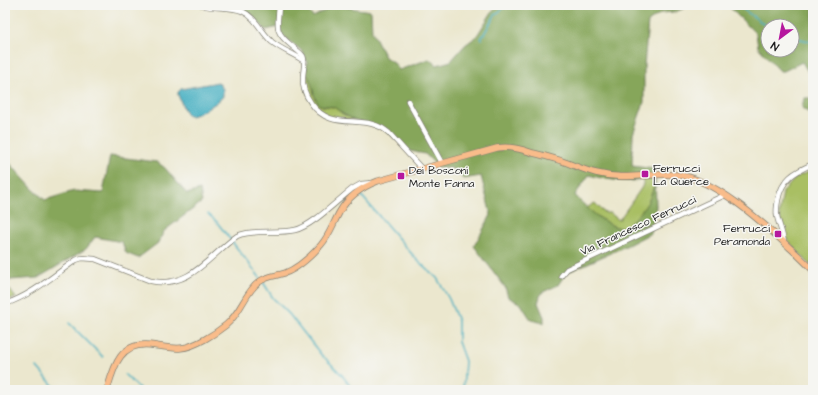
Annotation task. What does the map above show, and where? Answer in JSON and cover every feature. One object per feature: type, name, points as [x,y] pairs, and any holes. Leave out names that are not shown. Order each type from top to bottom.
[{"type":"main road","name":"Via Francesco Ferrucci","points":[[107,390],[115,364],[126,351],[140,345],[181,348],[196,343],[228,323],[237,313],[252,290],[262,280],[287,272],[305,260],[324,241],[346,203],[357,192],[372,183],[421,168],[497,148],[512,147],[608,176],[632,177],[661,174],[684,176],[696,180],[725,195],[766,226],[813,270]]},
{"type":"street","points":[[202,5],[243,12],[255,21],[273,43],[304,61]]},
{"type":"street","points":[[279,5],[279,33],[282,38],[301,54],[304,61],[304,87],[308,97],[318,111],[330,119],[362,122],[382,128],[389,133],[421,168]]},
{"type":"street","points":[[408,101],[442,163]]},
{"type":"street","points":[[784,243],[784,235],[777,215],[781,188],[786,180],[792,175],[813,164]]},
{"type":"street","points":[[5,304],[20,299],[76,260],[82,258],[95,259],[151,281],[160,283],[179,280],[194,272],[231,241],[244,234],[287,231],[302,228],[352,189],[361,184],[372,183]]},
{"type":"street","name":"Via Francesco Ferrucci","points":[[561,276],[567,269],[725,195]]},
{"type":"green space","points":[[209,5],[303,5],[313,17],[336,5],[371,11],[372,31],[385,57],[394,63],[399,70],[429,59],[437,65],[451,61],[465,45],[476,37],[492,12],[499,5],[692,5],[675,12],[661,13],[648,22],[644,66],[644,102],[633,134],[632,166],[655,169],[656,207],[651,233],[566,273],[558,285],[541,293],[538,303],[544,317],[544,323],[531,320],[521,304],[508,297],[505,287],[474,246],[491,215],[481,176],[463,179],[452,168],[439,168],[425,154],[410,151],[383,128],[355,120],[343,114],[334,107],[319,105],[315,98],[311,82],[307,75],[305,76],[307,63],[302,51],[282,35],[279,27],[266,30],[249,13]],"holes":[[[589,175],[622,181],[655,179],[648,202],[629,225],[623,228],[611,225],[604,221],[584,205],[575,195]]]},
{"type":"green space","points":[[728,5],[813,5],[813,80],[802,62],[784,71],[780,71],[768,58],[800,58],[800,18],[760,18],[760,49],[758,47],[756,34]]},
{"type":"green space","points":[[307,75],[322,106],[334,107],[343,114],[355,120],[332,118],[319,110],[309,95],[305,82],[305,76]]},
{"type":"green space","points":[[804,98],[813,98],[813,116],[802,108]]},
{"type":"green space","points":[[110,156],[157,162],[165,168],[187,194],[200,190],[202,202],[164,231],[158,243],[138,258],[126,253],[122,242],[95,237],[86,249],[38,278],[10,280],[5,278],[5,158],[45,200],[74,191],[103,193]]},
{"type":"green space","points":[[813,170],[813,268],[786,239],[779,214],[783,192],[796,177]]},
{"type":"green space","points":[[655,179],[652,192],[644,208],[632,222],[625,227],[622,228],[613,226],[586,208],[595,203],[605,213],[610,213],[619,220],[642,187],[644,180]]},
{"type":"green space","points":[[5,278],[10,280],[7,286],[16,298],[5,300]]},
{"type":"water","points":[[218,82],[223,89],[223,96],[221,99],[202,112],[192,116],[186,114],[178,95],[178,92],[181,89]]},
{"type":"waterway","points":[[481,39],[495,15],[507,5]]},
{"type":"waterway","points":[[737,5],[760,21]]},
{"type":"waterway","points":[[800,39],[813,42]]},
{"type":"waterway","points":[[360,194],[417,260],[437,278],[449,299],[458,321],[458,342],[465,361],[463,390]]},
{"type":"waterway","points":[[208,214],[216,221],[261,279]]},
{"type":"waterway","points":[[263,282],[273,298],[289,314],[323,357]]},
{"type":"waterway","points":[[69,323],[103,357]]},
{"type":"waterway","points":[[325,358],[342,375],[353,390]]},
{"type":"waterway","points":[[37,367],[57,390]]},
{"type":"waterway","points":[[125,375],[141,390]]},
{"type":"place","name":"Ferrucci La Querce","points":[[645,174]]},
{"type":"place","name":"Dei Bosconi Monte Fanna","points":[[401,176]]},
{"type":"place","name":"Ferrucci Peramonda","points":[[778,234]]}]
